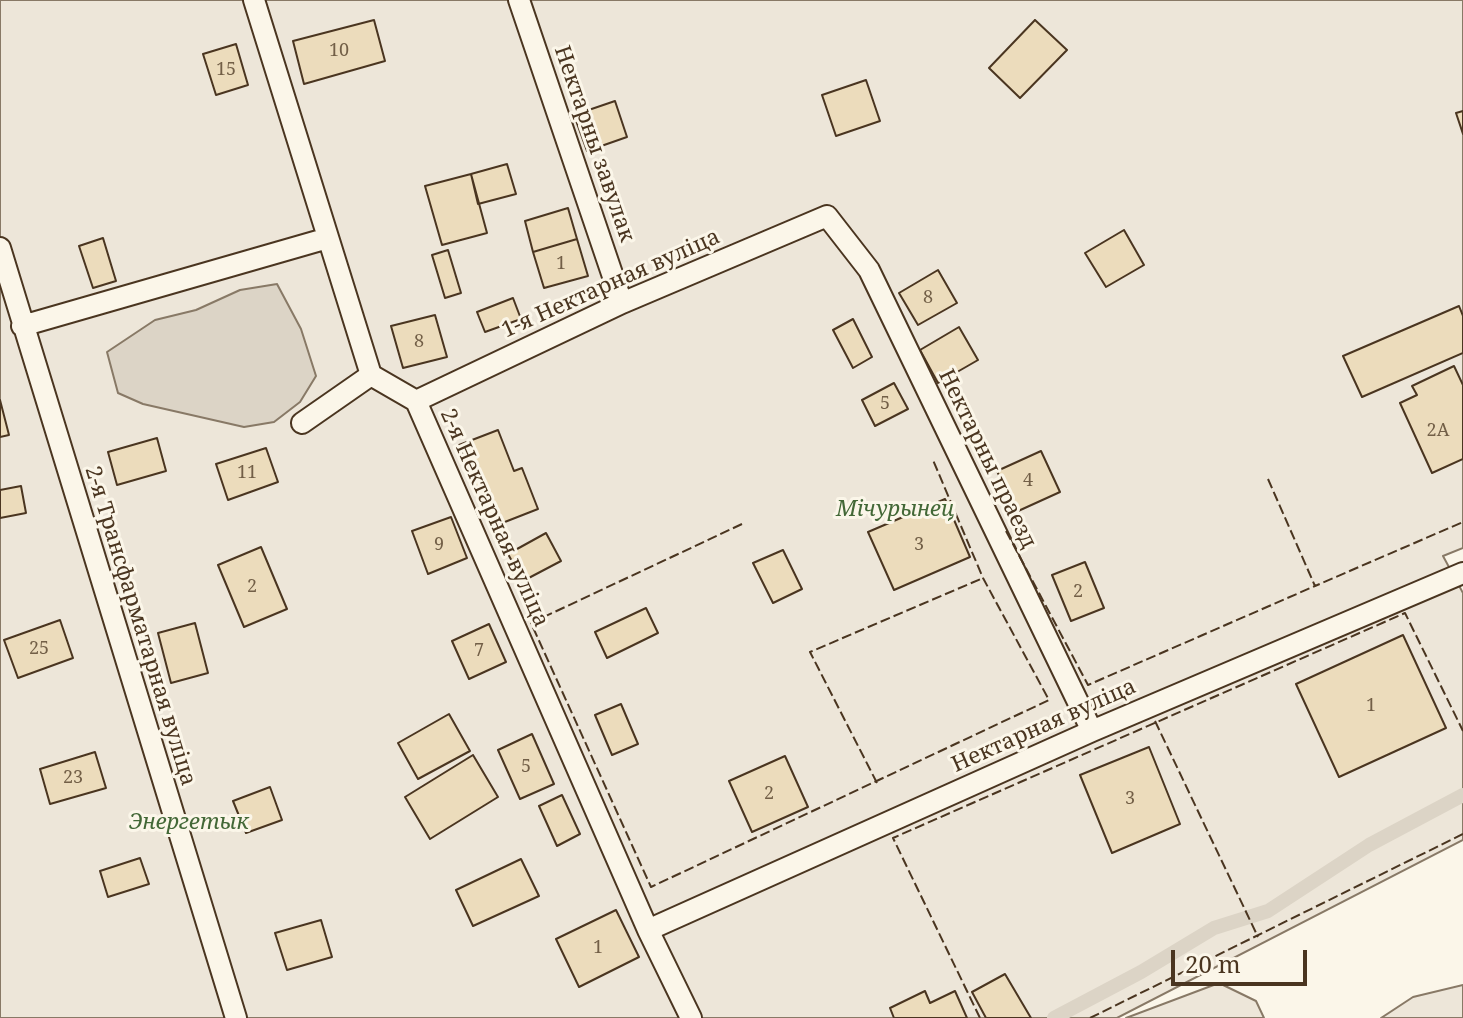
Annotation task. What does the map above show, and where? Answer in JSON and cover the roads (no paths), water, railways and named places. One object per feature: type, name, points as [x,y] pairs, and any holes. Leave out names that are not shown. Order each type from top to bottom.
[{"type":"lane","points":[[254,0],[371,375],[302,423]]},
{"type":"lane","name":"Нектарны завулак","points":[[519,0],[622,303]]},
{"type":"lane","name":"1-я Нектарная вуліца","points":[[416,401],[622,303],[827,216]]},
{"type":"lane","name":"Нектарны праезд","points":[[827,216],[869,270],[1092,731]]},
{"type":"lane","points":[[22,326],[328,238]]},
{"type":"lane","name":"2-я Трансфарматарная вуліца","points":[[0,248],[236,1018]]},
{"type":"lane","name":"2-я Нектарная вуліца","points":[[371,375],[416,401],[648,930],[691,1018]]},
{"type":"lane","name":"Нектарная вуліца","points":[[648,930],[1092,731],[1463,573]]},
{"type":"waterway","points":[[1054,1018],[1141,972],[1214,928],[1268,911],[1369,845],[1463,795]]},
{"type":"park label","name":"Мічурынец","points":[[895,510]]},
{"type":"park label","name":"Энергетык","points":[[189,823]]}]
